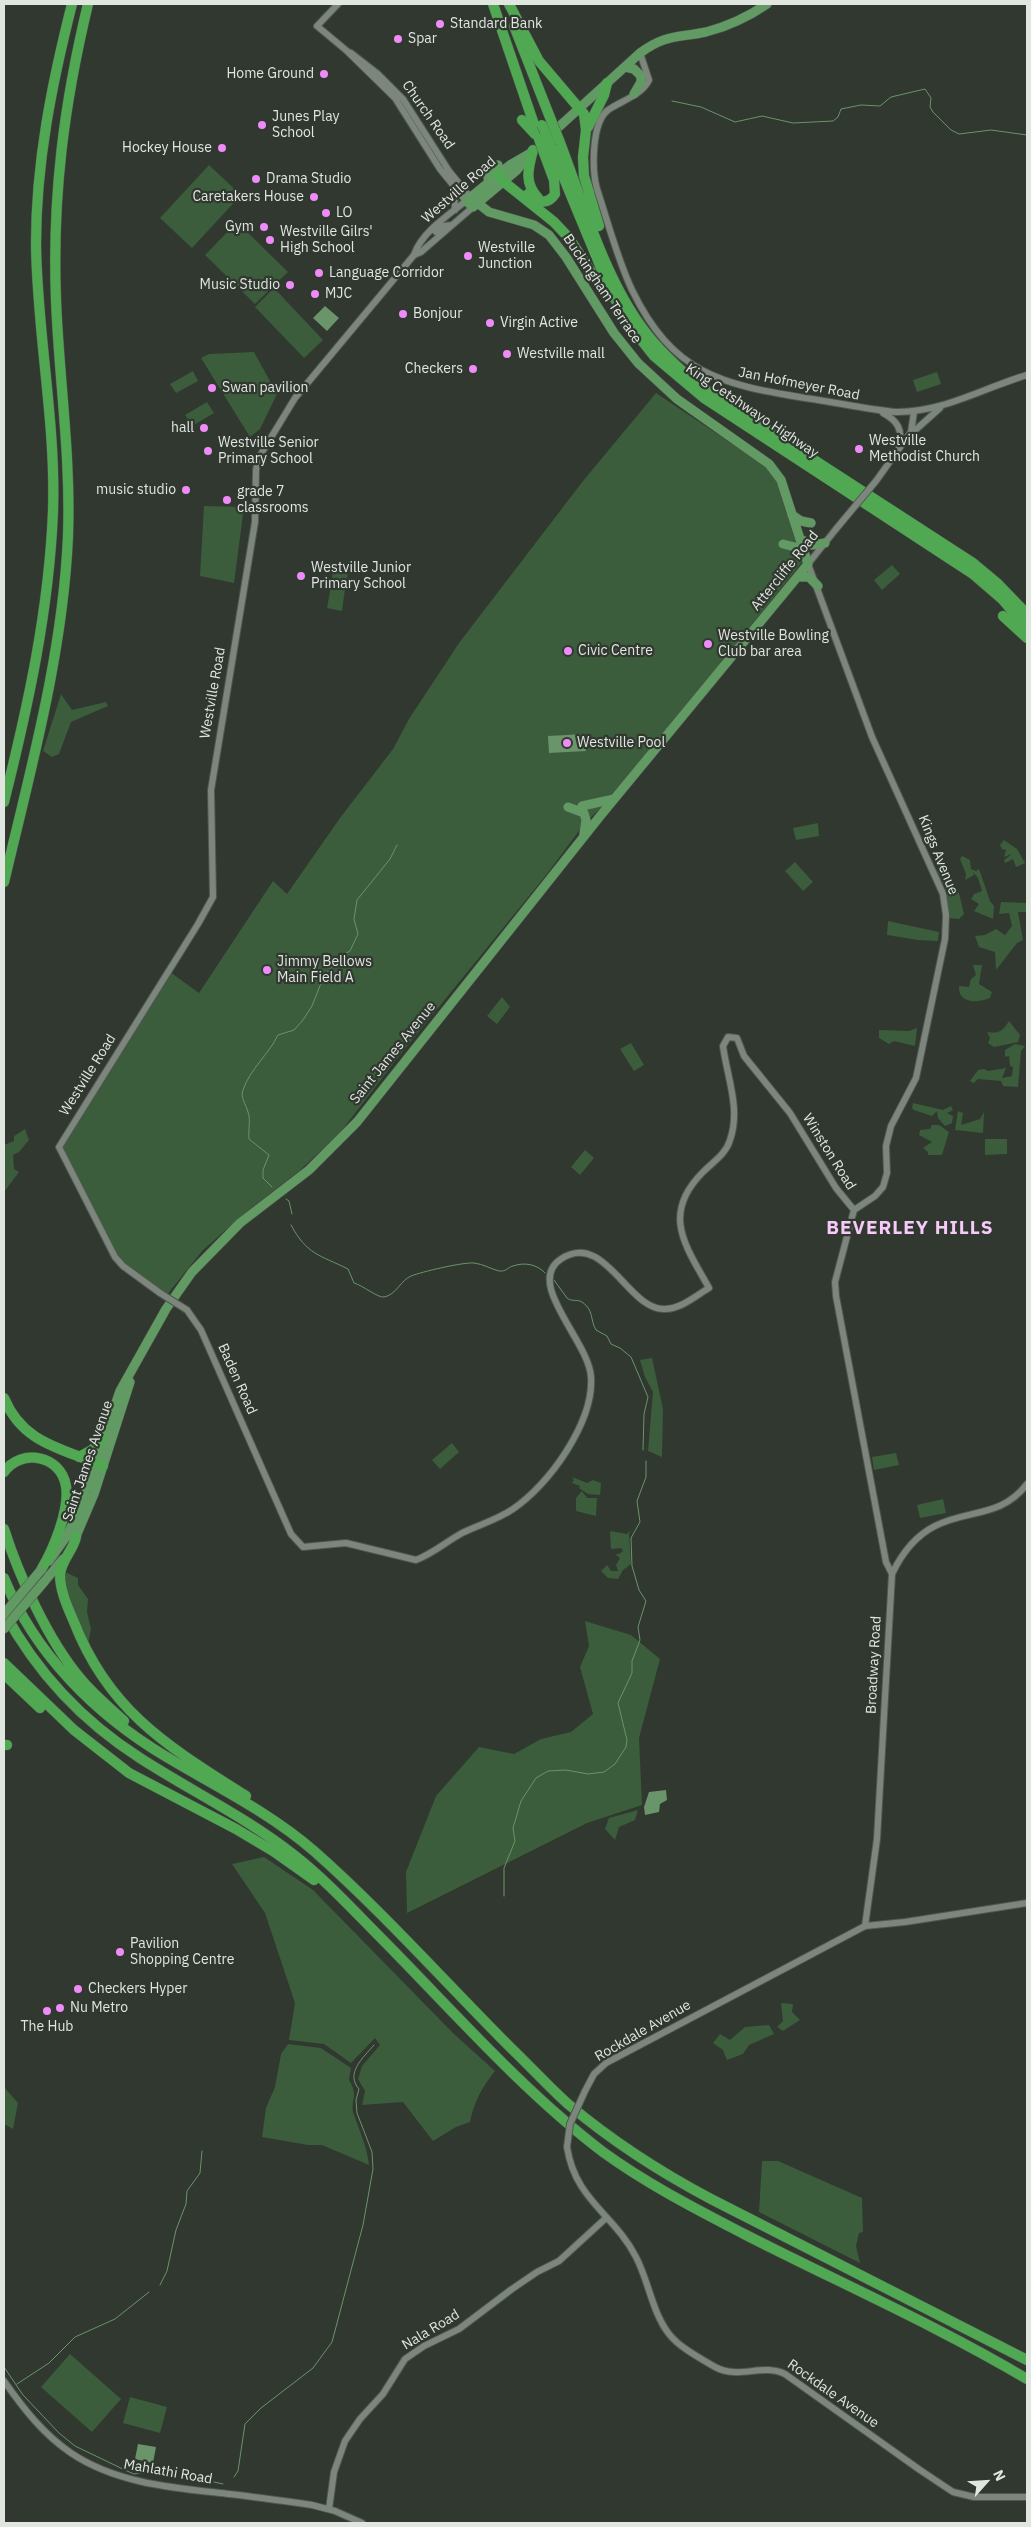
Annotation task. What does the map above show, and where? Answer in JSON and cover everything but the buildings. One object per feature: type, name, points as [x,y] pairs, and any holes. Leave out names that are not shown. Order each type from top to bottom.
[{"type":"highway","points":[[4,802],[26,715],[48,596],[53,508],[38,292],[37,207],[49,100],[72,4]]},
{"type":"highway","points":[[4,882],[52,674],[65,583],[69,484],[57,322],[56,206],[67,101],[88,4]]},
{"type":"highway","points":[[493,4],[539,139]]},
{"type":"highway","name":"King Cetshwayo Highway","points":[[493,4],[547,122],[559,140],[616,286],[638,323],[657,346],[700,386],[973,563],[997,583],[1027,614]]},
{"type":"highway","points":[[507,4],[539,61],[580,108],[586,119],[583,166],[587,188],[621,285],[657,346]]},
{"type":"highway","name":"King Cetshwayo Highway","points":[[507,4],[547,122],[547,150],[608,286],[631,327],[654,356],[696,392],[958,563],[1002,599],[1027,628]]},
{"type":"highway","points":[[586,130],[604,95],[607,83]]},
{"type":"highway","points":[[502,174],[536,200],[542,202],[552,199],[556,191],[547,150],[522,120]]},
{"type":"highway","points":[[531,152],[528,182],[542,202]]},
{"type":"highway","points":[[502,174],[569,238],[611,303],[631,327]]},
{"type":"highway","points":[[1003,616],[1027,638]]},
{"type":"highway","points":[[4,1398],[20,1424],[38,1440],[99,1464]]},
{"type":"highway","points":[[78,1457],[92,1450],[102,1439]]},
{"type":"highway","points":[[4,1472],[9,1465],[21,1459],[34,1457],[52,1463],[64,1476],[66,1492],[62,1519],[51,1554],[41,1570]]},
{"type":"highway","points":[[4,1529],[20,1573],[60,1650],[79,1677],[126,1722],[194,1772]]},
{"type":"highway","points":[[76,1537],[62,1563],[60,1580],[82,1644],[95,1668],[127,1709],[154,1734],[265,1807],[326,1862],[567,2102],[615,2141],[662,2172],[1027,2360]]},
{"type":"highway","points":[[4,1578],[36,1637],[54,1662],[80,1691],[123,1728],[295,1836]]},
{"type":"highway","points":[[4,1613],[16,1635],[46,1676],[90,1721],[140,1758],[274,1840],[344,1901],[554,2111],[604,2152],[653,2185],[1027,2379]]},
{"type":"highway","points":[[4,1658],[18,1676]]},
{"type":"highway","points":[[4,1663],[74,1730],[129,1774]]},
{"type":"highway","points":[[4,1674],[64,1730],[114,1768],[129,1774],[273,1851],[344,1901]]},
{"type":"main road","name":"Westville Road","points":[[474,204],[485,185],[531,152],[624,67],[654,43],[671,37],[701,33],[726,26],[748,17],[767,4]]},
{"type":"main road","points":[[624,67],[637,71],[641,76],[640,86],[634,94]]},
{"type":"main road","name":"Westville Road","points":[[474,204],[502,174]]},
{"type":"main road","name":"Buckingham Terrace","points":[[474,204],[496,215],[534,225],[549,235],[566,257],[614,333],[634,359],[677,399],[769,464],[781,480],[807,559]]},
{"type":"main road","points":[[792,515],[811,523]]},
{"type":"main road","points":[[800,539],[812,544],[825,543]]},
{"type":"main road","points":[[783,544],[795,547],[807,559]]},
{"type":"main road","name":"Attercliffe Road","points":[[663,741],[798,577],[807,559]]},
{"type":"main road","points":[[798,577],[808,577],[818,586]]},
{"type":"main road","name":"Saint James Avenue","points":[[4,1629],[61,1562],[76,1537],[88,1511],[99,1464],[102,1439],[114,1405],[166,1309],[192,1272],[240,1223],[309,1170],[357,1122],[614,799],[663,741]]},
{"type":"main road","points":[[582,806],[614,799]]},
{"type":"main road","points":[[568,807],[584,813],[586,820],[584,837]]},
{"type":"main road","name":"Saint James Avenue","points":[[4,1613],[41,1570],[71,1527],[99,1464],[135,1368]]},
{"type":"street","name":"Church Road","points":[[338,4],[317,26],[347,51],[399,103],[453,186],[474,204]]},
{"type":"street","name":"Church Road","points":[[347,51],[358,56],[403,99],[449,171],[474,204]]},
{"type":"street","name":"Jan Hofmeyer Road","points":[[640,53],[649,80],[645,87],[602,116],[596,138],[594,174],[629,281],[643,309],[660,334],[688,361],[726,382],[758,390],[880,411],[914,412],[945,405],[1027,375]]},
{"type":"street","points":[[453,186],[456,195],[455,210]]},
{"type":"street","name":"Westville Road","points":[[59,1146],[194,931],[213,897],[211,790],[255,522],[258,459],[295,398],[414,255],[416,249],[433,229],[455,210],[474,204]]},
{"type":"street","name":"Westville Road","points":[[414,255],[421,252],[474,204]]},
{"type":"street","points":[[433,229],[437,232],[444,226],[452,225]]},
{"type":"street","points":[[909,436],[926,419],[945,405]]},
{"type":"street","points":[[880,411],[894,419],[900,428],[898,450]]},
{"type":"street","name":"Attercliffe Road","points":[[807,559],[825,543],[876,481],[909,436],[913,425],[914,412]]},
{"type":"street","name":"Kings Avenue","points":[[807,559],[851,685],[872,737],[938,883],[946,915],[945,939],[916,1078],[894,1120],[888,1136],[885,1183],[875,1196],[854,1210]]},
{"type":"street","name":"Winston Road","points":[[416,1560],[462,1533],[514,1508],[540,1487],[551,1473],[577,1429],[586,1408],[591,1377],[587,1356],[552,1297],[549,1281],[551,1271],[556,1263],[572,1254],[591,1255],[606,1264],[650,1305],[664,1310],[677,1307],[709,1288],[684,1241],[680,1229],[679,1214],[691,1185],[723,1154],[732,1135],[735,1115],[723,1046],[728,1036],[737,1038],[744,1056],[777,1095],[836,1188],[854,1210],[834,1282],[884,1552],[892,1574]]},
{"type":"street","name":"Baden Road","points":[[59,1146],[118,1260],[160,1293],[186,1310],[201,1330],[291,1534],[297,1543],[308,1548],[338,1542],[352,1543],[416,1560]]},
{"type":"street","name":"Broadway Road","points":[[865,1926],[877,1839],[892,1574],[910,1546],[927,1530],[936,1525],[982,1514],[1013,1499],[1027,1484]]},
{"type":"street","name":"Rockdale Avenue","points":[[1027,1904],[865,1926],[606,2063],[594,2074],[585,2091],[570,2124],[566,2147],[575,2177],[584,2192],[636,2258],[664,2327],[674,2340],[702,2359],[730,2373],[772,2370],[785,2374],[953,2492],[974,2497],[1027,2497]]},
{"type":"street","name":"Nala Road","points":[[329,2509],[334,2472],[345,2441],[360,2419],[383,2394],[405,2359],[424,2346],[459,2329],[512,2289],[537,2272],[559,2261],[606,2218]]},
{"type":"street","name":"Mahlathi Road","points":[[4,2381],[28,2415],[55,2441],[89,2464],[115,2475],[163,2486],[329,2509],[362,2523]]},
{"type":"shaded area","points":[[209,165],[241,195],[192,248],[160,218]]},
{"type":"shaded area","points":[[237,222],[288,272],[255,304],[205,255]]},
{"type":"shaded area","points":[[274,288],[323,340],[304,358],[255,307]]},
{"type":"shaded area","points":[[325,306],[339,318],[327,331],[313,318]]},
{"type":"shaded area","points":[[254,352],[277,394],[260,429],[250,437],[201,358],[209,354]]},
{"type":"shaded area","points":[[193,371],[198,381],[176,393],[170,384]]},
{"type":"shaded area","points":[[937,372],[941,384],[917,392],[913,380]]},
{"type":"shaded area","points":[[656,393],[767,467],[776,479],[802,562],[615,794],[584,824],[547,874],[399,1056],[339,1134],[298,1172],[251,1208],[203,1250],[166,1296],[116,1257],[60,1146],[170,972],[199,993],[273,881],[287,894],[340,818],[393,749],[409,719],[459,643],[583,481]]},
{"type":"shaded area","points":[[207,402],[214,413],[192,426],[185,415]]},
{"type":"shaded area","points":[[204,506],[244,507],[234,583],[200,576]]},
{"type":"shaded area","points":[[334,563],[349,565],[346,586],[331,584]]},
{"type":"shaded area","points":[[892,565],[900,574],[882,590],[874,580]]},
{"type":"shaded area","points":[[331,586],[345,589],[342,611],[327,608]]},
{"type":"shaded area","points":[[61,694],[72,710],[106,702],[108,706],[71,722],[59,754],[52,757],[43,751]]},
{"type":"shaded area","name":"Westville Pool","points":[[585,734],[586,751],[549,753],[548,736]]},
{"type":"shaded area","points":[[818,823],[819,836],[796,840],[793,828]]},
{"type":"shaded area","points":[[1004,840],[1017,849],[1025,863],[1016,867],[1013,859],[1005,863],[1004,860],[1012,854],[1004,857],[1006,850],[1002,849],[1000,845]]},
{"type":"shaded area","points":[[962,856],[970,860],[971,869],[976,871],[979,869],[990,901],[994,906],[993,919],[974,911],[979,904],[971,899],[974,894],[982,891],[978,878],[973,872],[974,875],[965,880],[966,874],[960,859]]},
{"type":"shaded area","points":[[795,862],[813,882],[803,891],[785,871]]},
{"type":"shaded area","points":[[943,869],[945,872],[943,876],[949,888],[959,893],[964,914],[959,919],[949,918],[935,871]]},
{"type":"shaded area","points":[[1001,902],[1027,903],[1027,912],[1018,912],[1023,940],[1017,943],[996,970],[995,952],[979,947],[975,936],[985,935],[996,929],[1005,935],[1012,926],[1009,913],[999,914]]},
{"type":"shaded area","points":[[888,921],[939,932],[938,941],[887,935]]},
{"type":"shaded area","points":[[973,965],[982,965],[979,984],[992,992],[990,998],[980,1001],[969,1001],[962,996],[959,986],[969,987],[971,979],[976,975]]},
{"type":"shaded area","points":[[502,997],[510,1007],[497,1024],[487,1016]]},
{"type":"shaded area","points":[[1009,1021],[1020,1035],[1018,1042],[994,1047],[988,1043],[990,1038],[987,1032],[995,1033],[1000,1031]]},
{"type":"shaded area","points":[[917,1028],[915,1046],[894,1041],[889,1044],[879,1038],[879,1030],[909,1031]]},
{"type":"shaded area","points":[[631,1043],[644,1065],[634,1071],[620,1049]]},
{"type":"shaded area","points":[[1015,1044],[1025,1046],[1021,1051],[1018,1087],[1003,1086],[1001,1081],[978,1079],[974,1083],[970,1081],[978,1070],[984,1069],[988,1071],[1006,1068],[1002,1078],[1012,1076],[1013,1067],[1010,1066],[1009,1056],[1005,1057],[1005,1050]]},
{"type":"shaded area","points":[[913,1103],[943,1110],[951,1106],[953,1110],[947,1113],[953,1116],[952,1123],[945,1126],[938,1118],[937,1111],[932,1116],[914,1110],[912,1108]]},
{"type":"shaded area","points":[[958,1111],[963,1113],[961,1125],[980,1119],[984,1112],[983,1133],[955,1130]]},
{"type":"shaded area","points":[[932,1125],[939,1125],[949,1132],[942,1155],[928,1155],[928,1152],[923,1148],[932,1142],[919,1135],[920,1130],[930,1129]]},
{"type":"shaded area","points":[[25,1129],[29,1140],[19,1152],[13,1155],[14,1169],[19,1172],[4,1192],[4,1145],[14,1141],[14,1136]]},
{"type":"shaded area","points":[[985,1139],[1007,1139],[1007,1154],[985,1155]]},
{"type":"shaded area","points":[[585,1150],[594,1158],[580,1175],[571,1167]]},
{"type":"shaded area","points":[[652,1358],[663,1409],[662,1457],[648,1451],[653,1392],[645,1377],[640,1360]]},
{"type":"shaded area","points":[[452,1443],[459,1452],[440,1469],[432,1460]]},
{"type":"shaded area","points":[[896,1453],[899,1465],[874,1470],[872,1457]]},
{"type":"shaded area","points":[[572,1477],[587,1483],[593,1480],[601,1483],[600,1495],[588,1494],[579,1488],[580,1486],[572,1483],[574,1480]]},
{"type":"shaded area","points":[[582,1491],[587,1498],[597,1498],[596,1516],[576,1511],[576,1498]]},
{"type":"shaded area","points":[[943,1499],[946,1513],[920,1518],[917,1505]]},
{"type":"shaded area","points":[[631,1530],[629,1534],[631,1564],[623,1570],[618,1579],[608,1578],[601,1571],[607,1565],[611,1571],[618,1571],[616,1565],[620,1558],[615,1554],[623,1551],[621,1548],[611,1549],[610,1531],[627,1534]]},
{"type":"shaded area","points":[[65,1572],[78,1578],[78,1585],[88,1599],[87,1612],[91,1629],[88,1644],[65,1586]]},
{"type":"shaded area","points":[[585,1621],[631,1635],[660,1659],[639,1738],[642,1805],[587,1823],[407,1913],[406,1872],[436,1796],[479,1747],[514,1754],[541,1739],[571,1732],[593,1714],[580,1667],[589,1646]]},
{"type":"shaded area","points":[[666,1790],[667,1800],[660,1804],[659,1812],[645,1815],[644,1807],[649,1792]]},
{"type":"shaded area","points":[[638,1810],[635,1820],[619,1827],[615,1840],[605,1829],[609,1818]]},
{"type":"shaded area","points":[[264,1857],[313,1890],[454,2034],[495,2071],[479,2095],[470,2122],[456,2127],[433,2141],[403,2102],[362,2105],[365,2091],[358,2079],[362,2066],[380,2045],[375,2038],[351,2063],[324,2044],[289,2040],[295,2003],[265,1913],[232,1864]]},
{"type":"shaded area","points":[[781,2003],[793,2004],[792,2012],[800,2020],[783,2031],[777,2027],[783,2021]]},
{"type":"shaded area","points":[[769,2025],[774,2034],[749,2045],[743,2054],[727,2060],[723,2050],[713,2043],[720,2034],[730,2040],[745,2027]]},
{"type":"shaded area","points":[[288,2044],[321,2048],[351,2068],[349,2080],[354,2091],[353,2110],[369,2165],[322,2145],[308,2145],[262,2137],[266,2108],[275,2087],[281,2054]]},
{"type":"shaded area","points":[[4,2087],[18,2103],[13,2129],[4,2124]]},
{"type":"shaded area","points":[[762,2161],[778,2161],[862,2198],[863,2232],[859,2233],[856,2246],[860,2263],[759,2212]]},
{"type":"shaded area","points":[[70,2354],[121,2399],[92,2432],[41,2387]]},
{"type":"shaded area","points":[[130,2397],[167,2407],[160,2433],[123,2423]]},
{"type":"shaded area","points":[[138,2444],[156,2447],[153,2463],[135,2459]]},
{"type":"waterway","points":[[672,101],[701,107],[735,122],[762,116],[793,123],[833,121],[838,117],[841,109],[861,105],[880,106],[891,97],[925,89],[931,98],[930,107],[933,112],[951,130],[959,134],[991,130],[1027,135]]},
{"type":"waterway","points":[[272,1187],[263,1178],[263,1170],[269,1155],[249,1139],[249,1118],[243,1098],[243,1090],[250,1075],[278,1035],[294,1030],[303,1020],[312,1006],[323,978],[339,957],[350,951],[358,934],[354,919],[357,900],[390,859],[397,845]]},
{"type":"waterway","points":[[286,1199],[289,1201],[292,1214]]},
{"type":"waterway","points":[[291,1225],[303,1243],[315,1253],[348,1269],[354,1283],[381,1297],[388,1296],[411,1276],[461,1264],[474,1263],[501,1271],[526,1264],[534,1266],[545,1273]]},
{"type":"waterway","points":[[554,1280],[567,1298],[580,1301],[586,1305],[596,1330],[607,1336],[611,1344],[620,1348],[631,1357],[648,1397],[644,1414],[643,1450]]},
{"type":"waterway","points":[[504,1896],[504,1868],[515,1841],[513,1828],[521,1801],[536,1778],[548,1771],[566,1770],[588,1774],[604,1772],[615,1764],[626,1747],[627,1740],[618,1703],[632,1673],[632,1661],[640,1640],[638,1627],[646,1601],[639,1590],[632,1566],[631,1538],[640,1522],[637,1501],[646,1477],[646,1461]]},
{"type":"waterway","points":[[234,2477],[238,2471],[245,2424],[261,2408],[313,2368],[332,2342],[363,2225],[373,2169],[372,2152],[357,2113],[356,2100],[359,2089],[354,2077],[357,2066],[374,2045]]},
{"type":"waterway","points":[[160,2285],[167,2271],[176,2230],[186,2204],[187,2191],[200,2173],[202,2151]]},
{"type":"waterway","points":[[17,2384],[49,2363],[75,2337],[115,2319],[149,2292]]},
{"type":"waterway","points":[[4,2367],[23,2395],[59,2433],[75,2446],[134,2474],[144,2472]]},
{"type":"waterway","points":[[214,2482],[223,2484]]},
{"type":"place","name":"Standard Bank","points":[[440,24]]},
{"type":"place","name":"Spar","points":[[398,39]]},
{"type":"place","name":"Home Ground","points":[[324,74]]},
{"type":"place","name":"Junes Play School","points":[[262,125]]},
{"type":"place","name":"Hockey House","points":[[222,148]]},
{"type":"place","name":"Drama Studio","points":[[256,179]]},
{"type":"place","name":"Caretakers House","points":[[314,197]]},
{"type":"place","name":"LO","points":[[326,213]]},
{"type":"place","name":"Gym","points":[[264,227]]},
{"type":"place","name":"Westville Gilrs' High School","points":[[270,240]]},
{"type":"place","name":"Westville Junction","points":[[468,256]]},
{"type":"place","name":"Language Corridor","points":[[319,273]]},
{"type":"place","name":"Music Studio","points":[[290,285]]},
{"type":"place","name":"MJC","points":[[315,294]]},
{"type":"place","name":"Bonjour","points":[[403,314]]},
{"type":"place","name":"Virgin Active","points":[[490,323]]},
{"type":"place","name":"Westville mall","points":[[507,354]]},
{"type":"place","name":"Checkers","points":[[473,369]]},
{"type":"place","name":"Swan pavilion","points":[[212,388]]},
{"type":"place","name":"hall","points":[[204,428]]},
{"type":"place","name":"Westville Methodist Church","points":[[859,449]]},
{"type":"place","name":"Westville Senior Primary School","points":[[208,451]]},
{"type":"place","name":"music studio","points":[[186,490]]},
{"type":"place","name":"grade 7 classrooms","points":[[227,500]]},
{"type":"place","name":"Westville Junior Primary School","points":[[301,576]]},
{"type":"place","name":"Westville Bowling Club bar area","points":[[708,644]]},
{"type":"place","name":"Civic Centre","points":[[568,651]]},
{"type":"place","name":"Westville Pool","points":[[567,743]]},
{"type":"place","name":"Jimmy Bellows Main Field A","points":[[267,970]]},
{"type":"place","name":"Pavilion Shopping Centre","points":[[120,1952]]},
{"type":"place","name":"Checkers Hyper","points":[[78,1989]]},
{"type":"place","name":"Nu Metro","points":[[60,2008]]},
{"type":"place","name":"The Hub","points":[[47,2011]]},
{"type":"district","name":"BEVERLEY HILLS","points":[[910,1229]]}]
